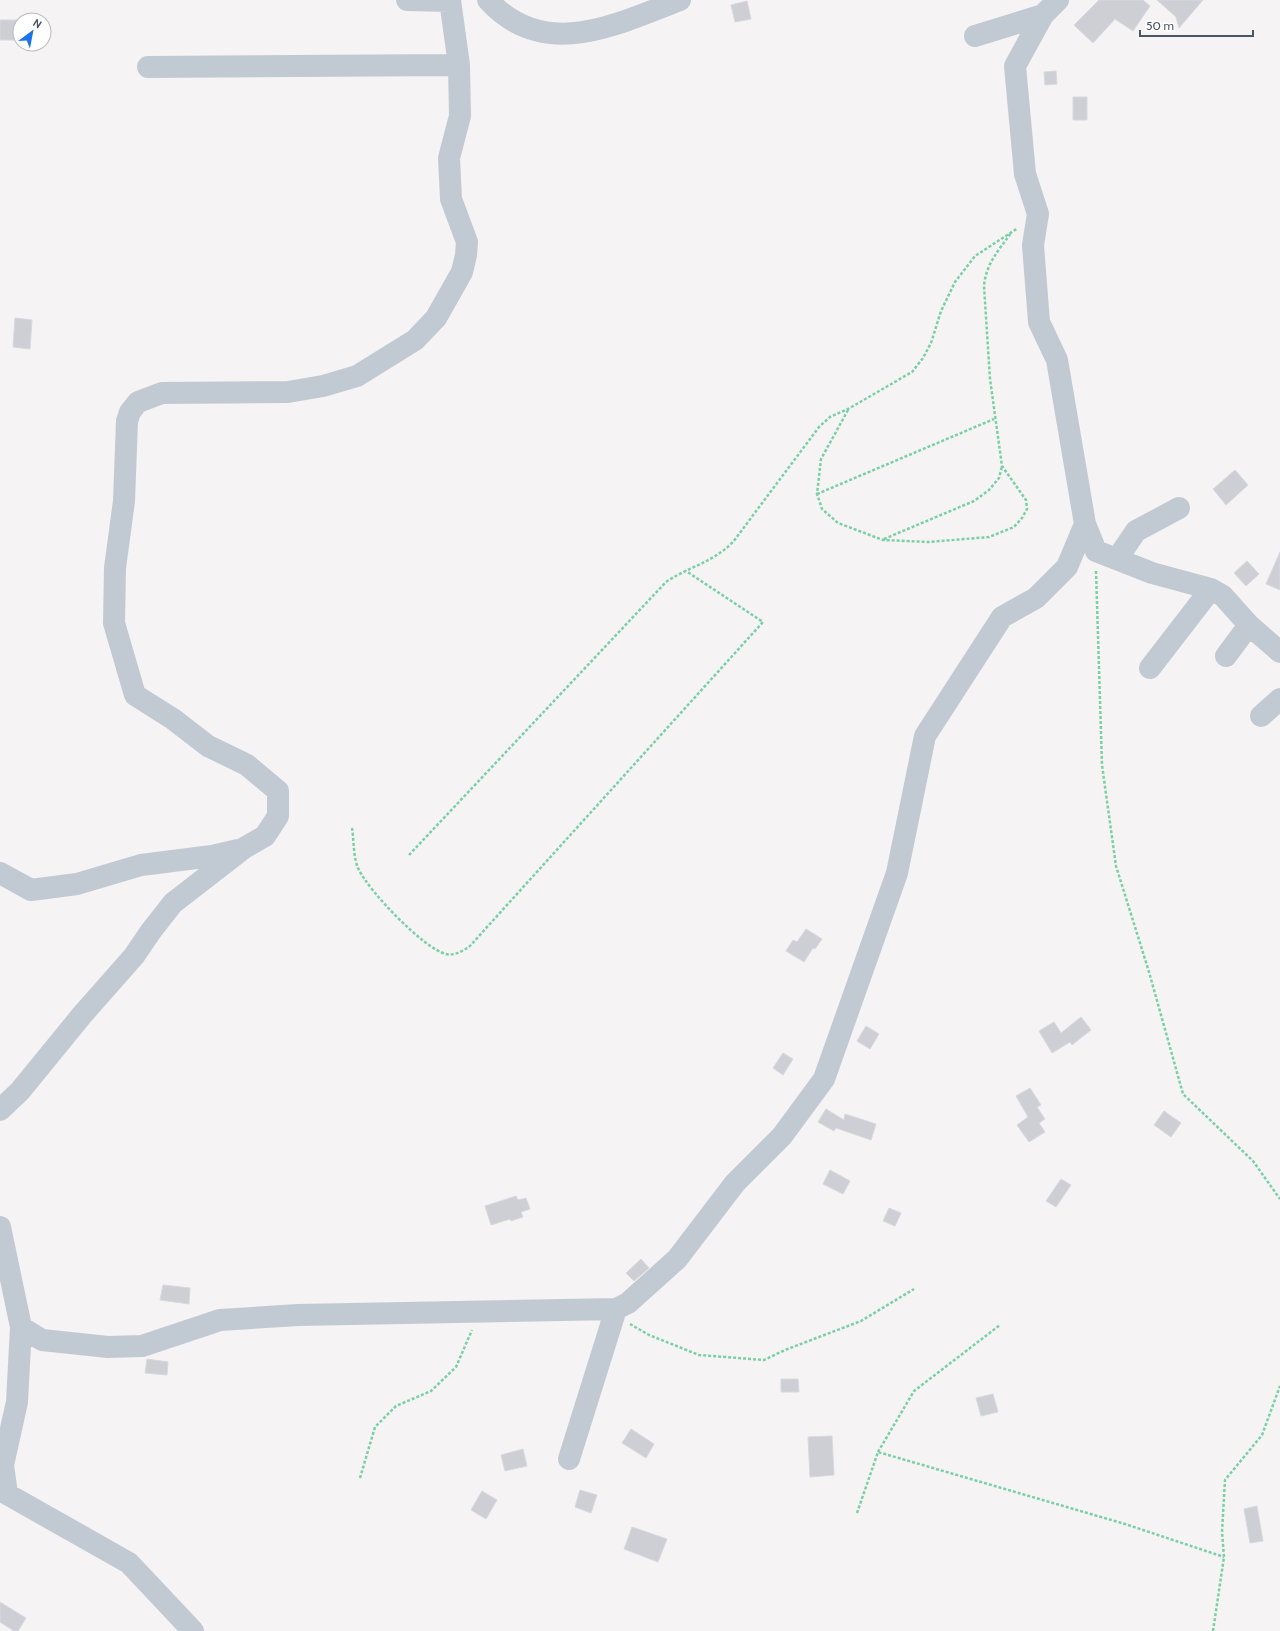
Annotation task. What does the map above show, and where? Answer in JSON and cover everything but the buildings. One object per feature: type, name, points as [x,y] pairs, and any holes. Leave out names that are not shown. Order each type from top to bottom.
[{"type":"street","points":[[0,1110],[20,1091],[82,1015],[134,956],[173,903],[244,848],[265,836],[278,816],[278,792],[247,765],[208,746],[173,719],[135,695],[114,623],[115,568],[124,502],[127,421],[130,412],[138,402],[162,393],[288,392],[329,384],[357,376],[415,340],[436,318],[462,272],[468,242],[451,198],[449,158],[460,116],[459,65],[450,0],[407,0]]},
{"type":"street","points":[[488,0],[495,8],[523,27],[555,35],[591,31],[613,25],[680,0]]},
{"type":"street","points":[[975,36],[1050,8]]},
{"type":"street","points":[[1050,8],[1015,66],[1025,174],[1038,214],[1033,245],[1039,322],[1056,360],[1085,524],[1096,551],[1152,572],[1211,589],[1223,596],[1249,625],[1280,652]]},
{"type":"street","points":[[148,67],[459,65]]},
{"type":"street","points":[[1117,559],[1136,531],[1179,508]]},
{"type":"street","points":[[20,1327],[42,1340],[108,1347],[142,1346],[220,1320],[298,1315],[616,1309],[628,1303],[677,1259],[735,1183],[782,1136],[824,1079],[897,873],[925,736],[1002,617],[1036,598],[1067,567],[1085,524]]},
{"type":"street","points":[[1150,668],[1211,589]]},
{"type":"street","points":[[1226,656],[1249,625]]},
{"type":"street","points":[[1261,716],[1280,699]]},
{"type":"street","points":[[0,873],[31,890],[78,884],[141,865],[212,856],[244,848]]},
{"type":"street","points":[[0,1227],[20,1327],[17,1402],[3,1465],[6,1494],[129,1563],[193,1631]]},
{"type":"street","points":[[569,1460],[616,1309]]},
{"type":"path","points":[[409,855],[666,582],[707,562],[722,553],[733,542],[820,427],[830,417],[848,409],[912,372],[923,358],[931,343],[941,311],[955,282],[975,256],[1038,214]]},
{"type":"path","points":[[883,540],[974,501],[989,490],[999,478],[1002,466],[994,419],[990,379],[984,286],[985,273],[1013,230]]},
{"type":"path","points":[[848,409],[821,459],[817,494],[822,509],[838,523],[883,540],[929,542],[989,537],[1014,527],[1027,510],[1026,500],[1002,466]]},
{"type":"path","points":[[817,494],[994,419]]},
{"type":"path","points":[[1096,551],[1102,765],[1116,866],[1149,972],[1183,1094],[1253,1161],[1280,1199]]},
{"type":"path","points":[[352,828],[358,869],[370,888],[412,930],[437,951],[448,955],[458,954],[469,947],[763,622],[686,571]]},
{"type":"path","points":[[616,1309],[622,1320],[649,1335],[699,1355],[764,1360],[861,1321],[914,1288]]},
{"type":"path","points":[[360,1478],[375,1427],[396,1406],[431,1391],[456,1367],[480,1312]]},
{"type":"path","points":[[857,1513],[878,1452],[914,1391],[1000,1326]]},
{"type":"path","points":[[1213,1631],[1224,1558],[1222,1532],[1225,1480],[1262,1435],[1280,1386]]},
{"type":"path","points":[[878,1452],[1125,1524],[1224,1558]]}]
